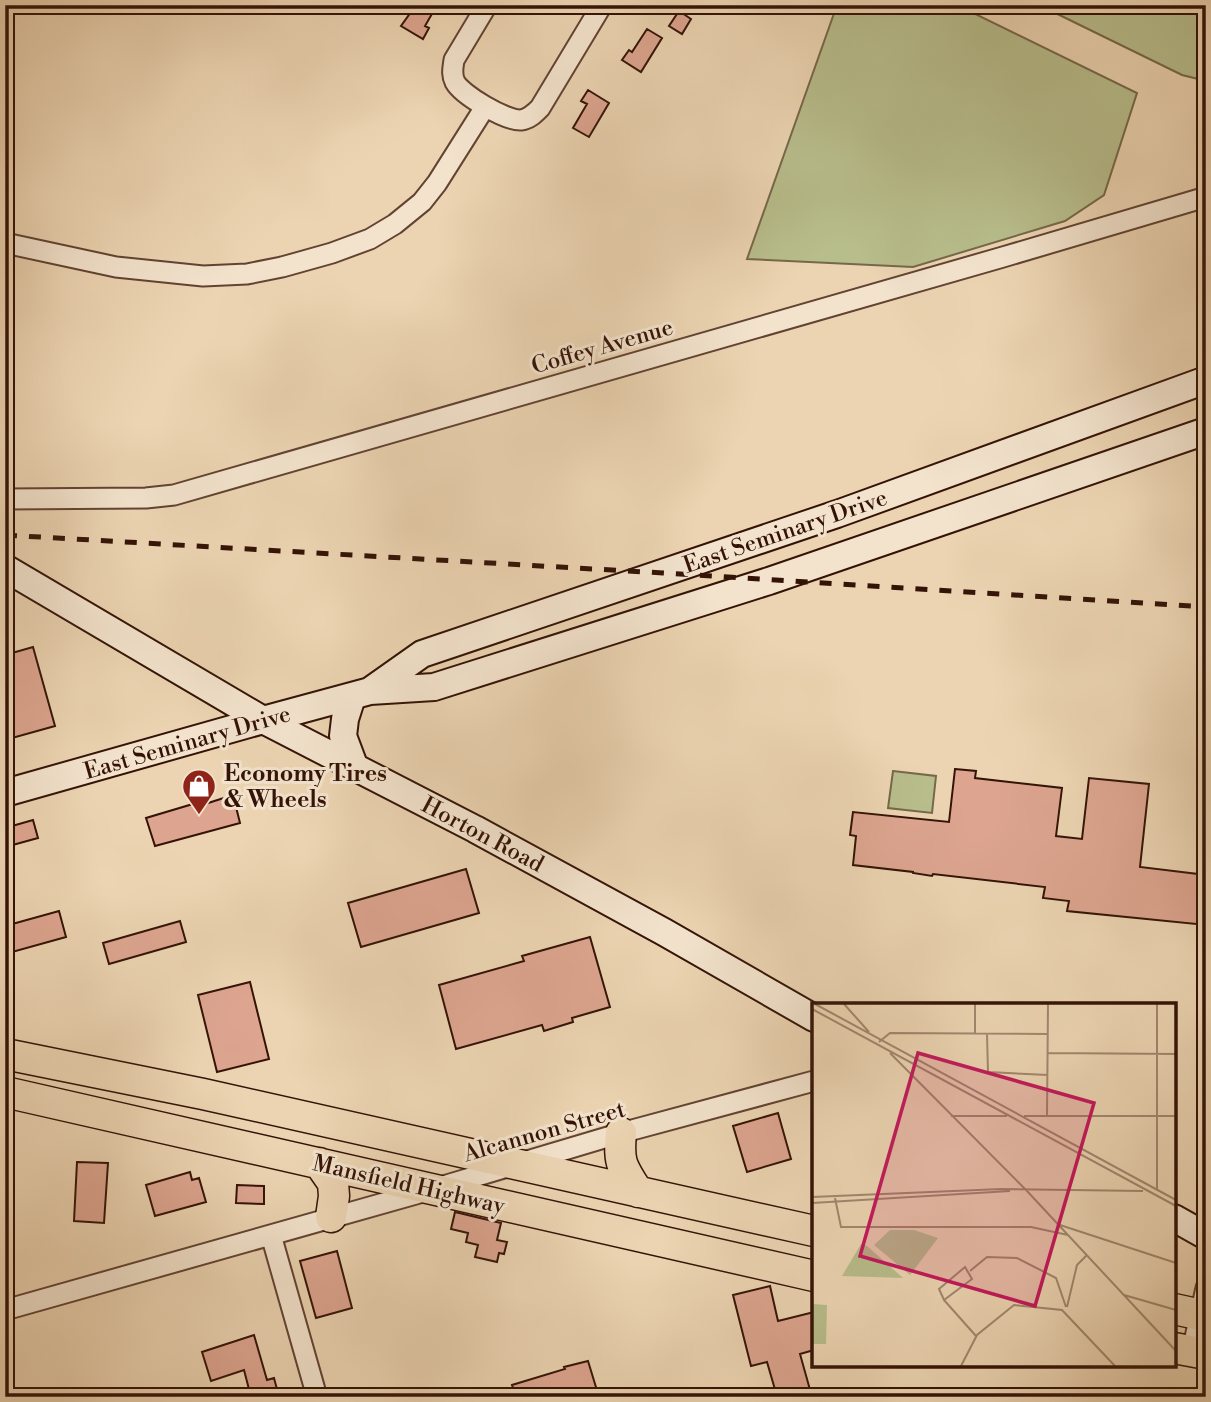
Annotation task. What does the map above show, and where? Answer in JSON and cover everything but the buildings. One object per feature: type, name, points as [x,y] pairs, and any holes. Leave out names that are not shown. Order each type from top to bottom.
[{"type":"main road","name":"East Seminary Drive","points":[[361,694],[422,654],[837,514],[1206,380]]},
{"type":"main road","name":"East Seminary Drive","points":[[5,793],[361,694],[434,687],[769,581],[1206,431]]},
{"type":"main road","points":[[978,463],[994,503]]},
{"type":"main road","name":"Horton Road","points":[[5,568],[263,720],[475,829],[812,1017]]},
{"type":"main road","points":[[355,768],[344,736],[345,719],[361,694]]},
{"type":"main road","name":"Mansfield Highway","points":[[5,1054],[203,1094],[812,1231]]},
{"type":"main road","name":"Mansfield Highway","points":[[5,1092],[812,1276]]},
{"type":"main road","points":[[621,1133],[619,1155],[625,1172],[638,1192]]},
{"type":"main road","points":[[319,1163],[333,1182],[331,1217]]},
{"type":"main road","points":[[1176,1219],[1206,1236]]},
{"type":"street","points":[[487,5],[454,60],[454,80],[457,86],[485,107],[521,120],[532,116],[540,108],[602,5]]},
{"type":"street","points":[[5,243],[116,267],[203,276],[247,274],[332,253],[370,239],[395,224],[422,202],[485,107]]},
{"type":"street","name":"Coffey Avenue","points":[[5,499],[146,498],[174,495],[1206,197]]},
{"type":"street","name":"Alcannon Street","points":[[5,1310],[621,1133],[812,1082]]},
{"type":"street","points":[[271,1234],[317,1397]]},
{"type":"street","points":[[1191,1351],[1196,1307]]},
{"type":"green space","points":[[837,5],[957,5],[1137,93],[1104,195],[1065,221],[913,267],[747,259]]},
{"type":"green space","points":[[1039,5],[1206,5],[1206,81],[1182,75]]},
{"type":"green space","points":[[893,771],[936,776],[932,813],[888,808]]},
{"type":"railway","points":[[5,535],[1206,607]]},
{"type":"place","name":"Economy Tires & Wheels","points":[[199,816]]}]
